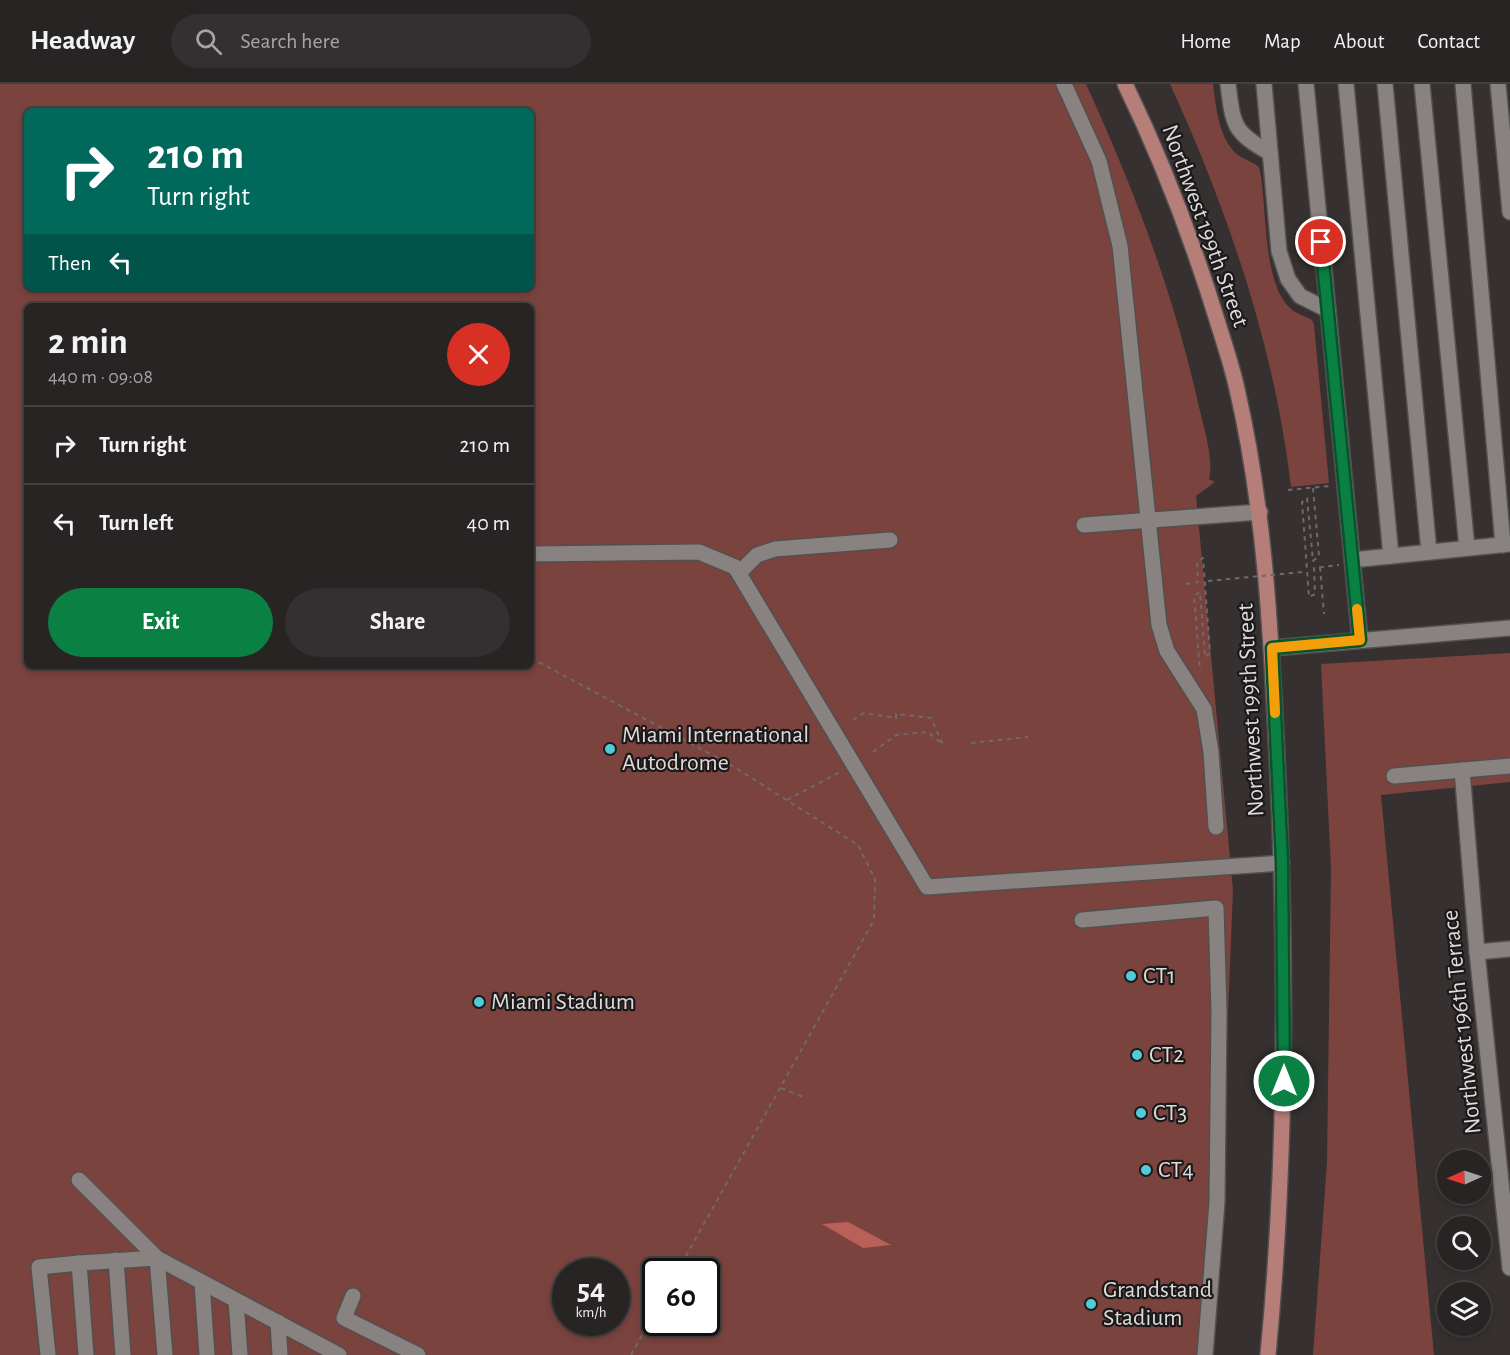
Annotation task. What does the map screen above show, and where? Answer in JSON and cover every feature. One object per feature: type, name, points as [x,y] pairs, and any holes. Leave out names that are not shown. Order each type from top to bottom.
[{"type":"main road","name":"Northwest 199th Street","points":[[1125,84],[1155,146],[1199,262],[1237,387],[1260,512],[1272,648],[1282,863],[1284,1081],[1268,1355]]},
{"type":"street","points":[[1064,84],[1099,161],[1120,246],[1155,600],[1162,638],[1167,651],[1202,704],[1208,729],[1215,827]]},
{"type":"street","points":[[1228,84],[1231,114],[1242,137],[1270,153]]},
{"type":"street","points":[[1264,84],[1279,250],[1288,279],[1300,296],[1328,310]]},
{"type":"street","points":[[1306,84],[1328,310],[1346,562],[1360,640]]},
{"type":"street","points":[[1346,84],[1391,556]]},
{"type":"street","points":[[1385,84],[1429,552]]},
{"type":"street","points":[[1422,84],[1467,548]]},
{"type":"street","points":[[1346,562],[1507,544],[1464,84]]},
{"type":"street","points":[[1498,84],[1510,212]]},
{"type":"street","points":[[1084,525],[1260,512]]},
{"type":"street","points":[[739,573],[757,555],[776,549],[890,540]]},
{"type":"street","points":[[534,554],[699,552],[735,567],[927,887],[1282,863]]},
{"type":"street","points":[[1272,648],[1510,628]]},
{"type":"street","points":[[1394,776],[1510,766]]},
{"type":"street","name":"Northwest 196th Terrace","points":[[1462,770],[1477,952],[1510,1268]]},
{"type":"street","points":[[1082,920],[1216,908],[1219,1011],[1217,1202],[1205,1355]]},
{"type":"street","points":[[1477,952],[1510,949]]},
{"type":"street","points":[[79,1180],[157,1258],[278,1322],[316,1349],[339,1355]]},
{"type":"street","points":[[48,1355],[39,1267],[157,1258]]},
{"type":"street","points":[[157,1258],[165,1355]]},
{"type":"street","points":[[116,1260],[123,1355]]},
{"type":"street","points":[[79,1263],[86,1355]]},
{"type":"street","points":[[202,1283],[207,1355]]},
{"type":"street","points":[[353,1296],[344,1318],[418,1355]]},
{"type":"street","points":[[236,1301],[240,1355]]},
{"type":"street","points":[[278,1322],[279,1355]]},
{"type":"path","points":[[1288,490],[1333,486]]},
{"type":"path","points":[[1313,488],[1319,556],[1313,561],[1307,498],[1302,502],[1305,572],[1309,597],[1315,594],[1314,568],[1346,562]]},
{"type":"path","points":[[1186,584],[1198,582],[1197,562],[1203,558],[1210,653],[1205,657],[1200,592],[1194,596],[1200,671]]},
{"type":"path","points":[[1320,567],[1324,614]]},
{"type":"path","points":[[1206,581],[1305,572]]},
{"type":"path","points":[[534,660],[731,765],[858,845],[875,879],[874,920],[685,1258]]},
{"type":"path","points":[[853,720],[864,713],[896,718],[896,714],[931,718],[943,745],[928,732],[896,735],[873,752]]},
{"type":"path","points":[[971,743],[1028,737]]},
{"type":"path","points":[[787,800],[846,770]]},
{"type":"path","points":[[782,1088],[803,1096]]},
{"type":"path","points":[[631,1355],[642,1335]]},
{"type":"shaded area","name":"Miami International Autodrome","points":[[0,84],[1086,84],[1136,203],[1165,283],[1178,324],[1206,434],[1210,462],[1209,479],[1215,482],[1196,496],[1233,890],[1214,1355],[0,1355]]},
{"type":"shaded area","points":[[1170,84],[1213,84],[1219,122],[1226,141],[1238,155],[1259,167],[1267,242],[1275,281],[1281,297],[1291,309],[1312,320],[1314,325],[1329,483],[1291,487],[1274,383],[1246,281],[1211,181]]},
{"type":"shaded area","points":[[1510,653],[1510,782],[1381,795],[1434,1355],[1313,1355],[1327,1162],[1331,869],[1321,664]]},
{"type":"shaded area","points":[[848,1222],[891,1245],[863,1248],[822,1224]]},
{"type":"slow traffic","points":[[1275,713],[1272,648],[1360,640],[1357,609]]},
{"type":"place","name":"Miami International Autodrome","points":[[610,749]]},
{"type":"place","name":"CT1","points":[[1131,976]]},
{"type":"place","name":"Miami Stadium","points":[[479,1002]]},
{"type":"place","name":"CT2","points":[[1137,1055]]},
{"type":"place","name":"CT3","points":[[1141,1113]]},
{"type":"place","name":"CT4","points":[[1146,1170]]},
{"type":"place","name":"Grandstand Stadium","points":[[1091,1304]]},
{"type":"route","points":[[1284,1081],[1282,863],[1272,648],[1360,640],[1321,242]]}]
